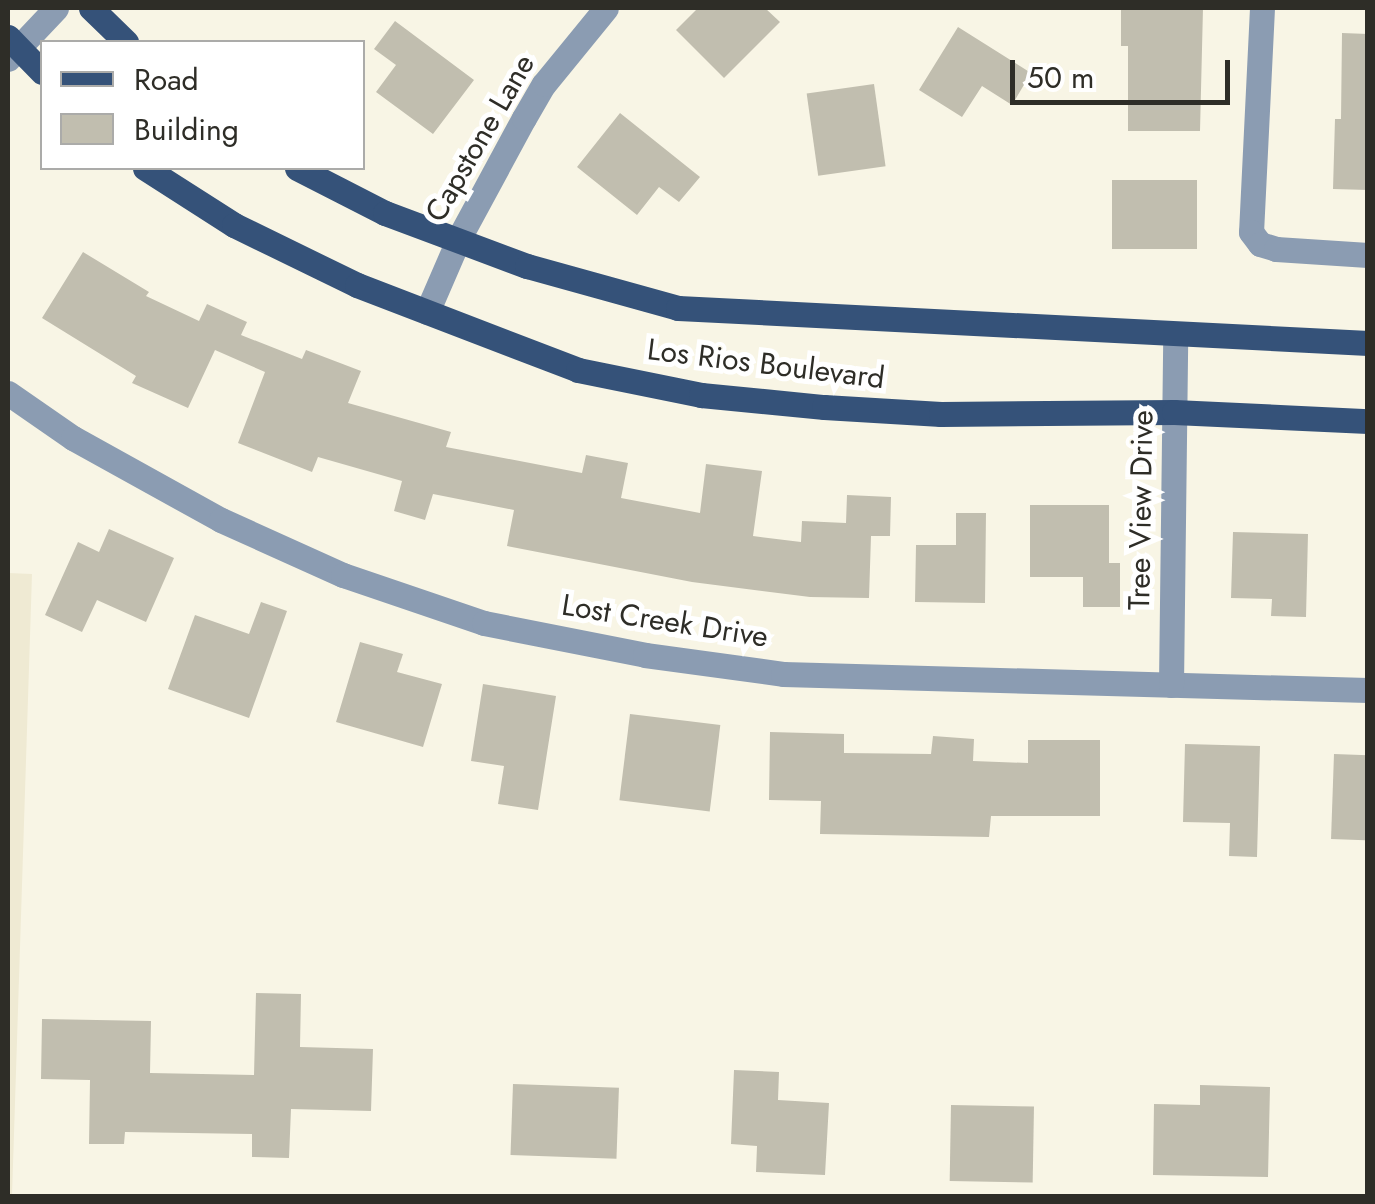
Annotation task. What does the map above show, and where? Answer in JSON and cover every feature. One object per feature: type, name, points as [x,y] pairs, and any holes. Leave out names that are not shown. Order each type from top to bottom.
[{"type":"main road","points":[[91,8],[124,40]]},
{"type":"main road","points":[[11,48],[40,70]]},
{"type":"main road","name":"Los Rios Boulevard","points":[[148,170],[234,226],[357,285],[578,370],[701,395],[941,414],[1174,412],[1368,421]]},
{"type":"main road","name":"Los Rios Boulevard","points":[[301,170],[386,213],[527,266],[678,308],[1368,343]]},
{"type":"street","points":[[11,48],[56,8]]},
{"type":"street","name":"Capstone Lane","points":[[427,312],[459,238],[544,84],[606,8]]},
{"type":"street","points":[[1262,8],[1252,232],[1260,244],[1368,255]]},
{"type":"street","name":"Tree View Drive","points":[[1171,685],[1175,334]]},
{"type":"street","name":"Lost Creek Drive","points":[[8,393],[73,438],[221,520],[343,575],[484,623],[644,655],[783,674],[1368,690]]},
{"type":"shaded area","points":[[8,573],[32,574],[12,1196],[8,1196]]},
{"type":"building","points":[[698,8],[765,8],[780,22],[724,78],[676,30]]},
{"type":"building","points":[[1121,8],[1203,8],[1200,131],[1128,131],[1128,46],[1121,46]]},
{"type":"building","points":[[395,21],[474,80],[433,134],[376,92],[396,65],[374,49]]},
{"type":"building","points":[[958,27],[1031,73],[1012,105],[982,86],[962,117],[919,90]]},
{"type":"building","points":[[1342,33],[1368,34],[1368,190],[1333,189],[1335,119],[1341,119]]},
{"type":"building","points":[[874,84],[886,166],[818,176],[807,93]]},
{"type":"building","points":[[620,113],[700,177],[679,202],[659,187],[637,215],[577,167]]},
{"type":"building","points":[[1112,180],[1197,180],[1197,249],[1112,249]]},
{"type":"building","points":[[83,252],[149,292],[146,296],[199,321],[207,304],[247,322],[241,335],[302,359],[306,350],[361,371],[348,403],[451,432],[446,447],[582,473],[586,455],[628,463],[621,498],[700,513],[706,464],[762,471],[753,536],[801,542],[802,521],[846,523],[847,495],[891,497],[890,536],[871,536],[869,598],[810,597],[692,582],[507,546],[514,510],[433,494],[425,520],[394,511],[402,481],[318,457],[312,472],[238,443],[265,372],[215,350],[188,408],[132,383],[136,376],[42,318]]},
{"type":"building","points":[[1030,505],[1109,505],[1109,563],[1120,563],[1120,607],[1083,607],[1083,577],[1030,577]]},
{"type":"building","points":[[956,513],[986,513],[985,603],[915,602],[916,545],[956,545]]},
{"type":"building","points":[[109,529],[174,558],[146,622],[97,600],[82,632],[45,615],[78,542],[99,552]]},
{"type":"building","points":[[1233,532],[1308,534],[1306,617],[1271,616],[1272,599],[1231,598]]},
{"type":"building","points":[[261,602],[287,611],[249,718],[168,689],[195,615],[249,634]]},
{"type":"building","points":[[360,642],[403,654],[397,672],[442,684],[423,747],[336,722]]},
{"type":"building","points":[[483,684],[556,696],[538,810],[498,804],[504,766],[471,761]]},
{"type":"building","points":[[630,714],[720,725],[710,811],[619,800]]},
{"type":"building","points":[[770,732],[844,734],[844,753],[931,754],[933,736],[974,739],[973,761],[1028,763],[1028,740],[1100,740],[1100,816],[991,816],[989,837],[820,834],[821,801],[769,800]]},
{"type":"building","points":[[1185,744],[1260,746],[1257,857],[1229,856],[1230,823],[1183,822]]},
{"type":"building","points":[[1334,754],[1368,755],[1365,840],[1331,839]]},
{"type":"building","points":[[256,993],[301,994],[300,1047],[373,1049],[371,1111],[291,1109],[289,1158],[252,1157],[252,1134],[125,1132],[124,1144],[89,1144],[90,1080],[41,1079],[42,1019],[151,1021],[150,1073],[254,1075]]},
{"type":"building","points":[[734,1070],[779,1072],[778,1100],[829,1103],[825,1175],[756,1172],[757,1146],[731,1144]]},
{"type":"building","points":[[513,1084],[619,1088],[616,1159],[511,1155]]},
{"type":"building","points":[[1200,1085],[1270,1087],[1268,1177],[1153,1175],[1154,1104],[1200,1105]]},
{"type":"building","points":[[951,1105],[1034,1106],[1033,1182],[950,1181]]}]
